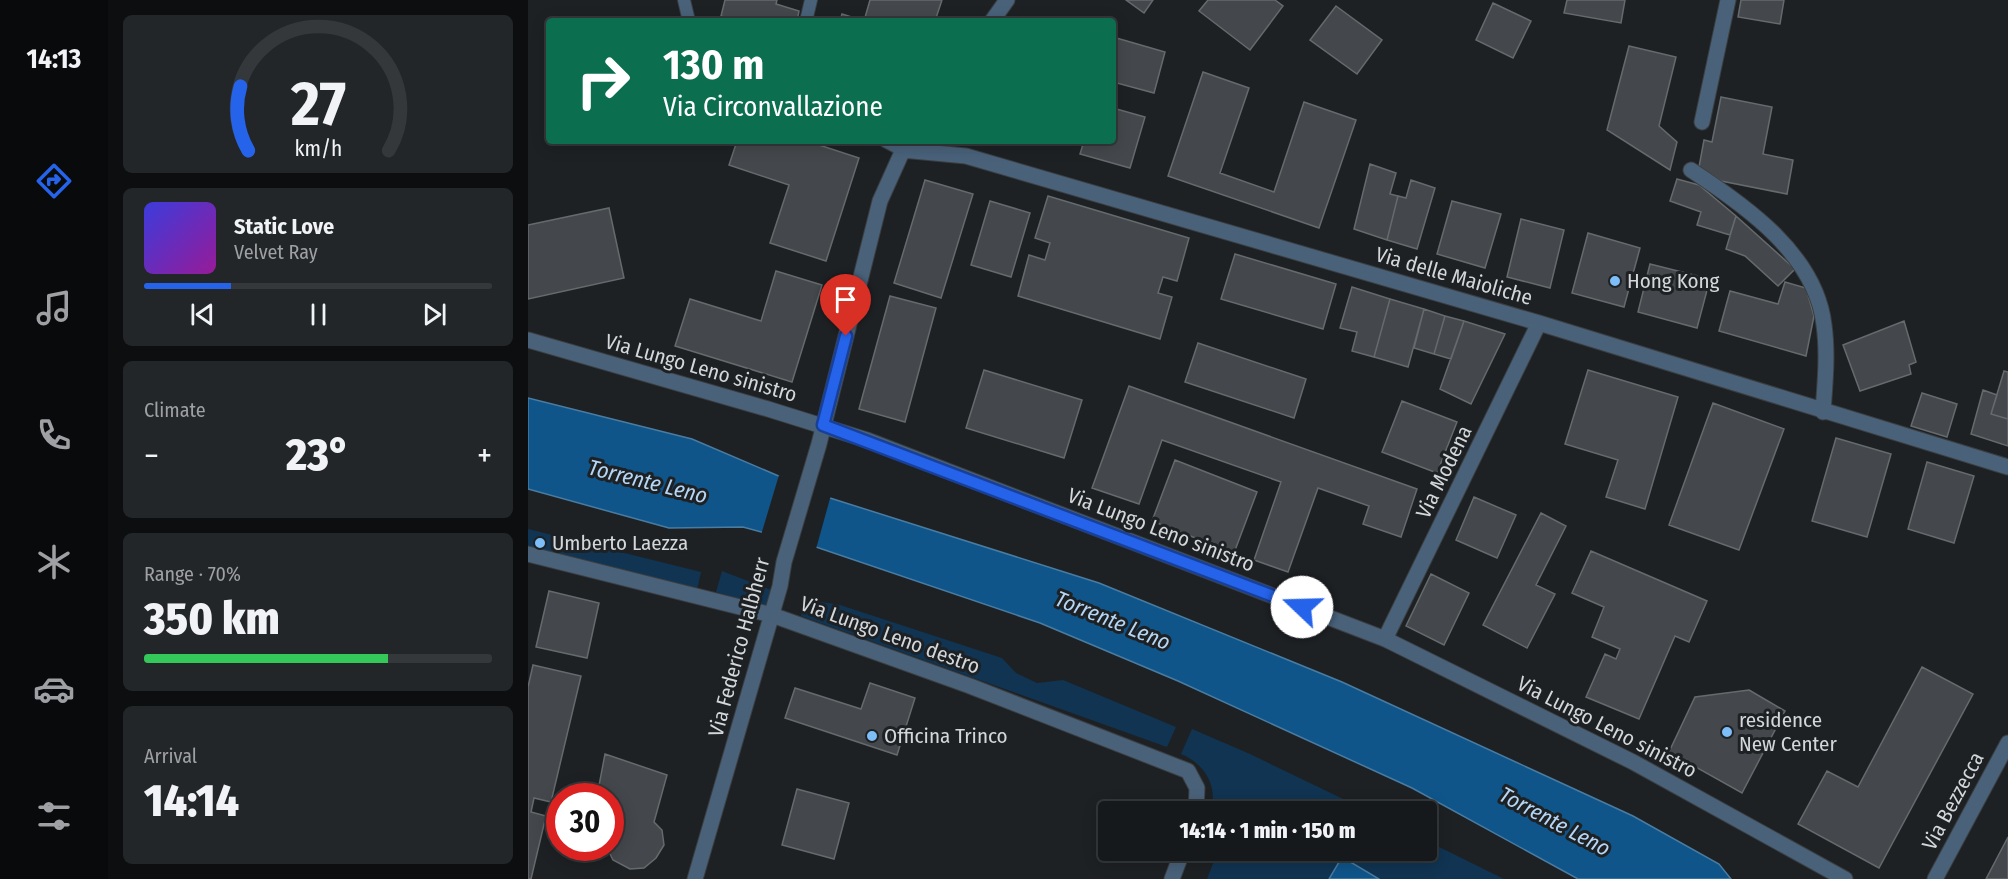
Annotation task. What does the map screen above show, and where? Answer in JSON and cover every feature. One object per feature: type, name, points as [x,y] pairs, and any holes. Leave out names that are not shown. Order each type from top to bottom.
[{"type":"street","points":[[994,18],[1007,0]]},
{"type":"street","points":[[1702,122],[1728,0]]},
{"type":"street","name":"Via delle Maioliche","points":[[905,145],[966,156],[1539,323],[2008,467]]},
{"type":"street","name":"Via Federico Halbherr","points":[[695,879],[772,615],[880,201],[905,145]]},
{"type":"street","points":[[1691,170],[1755,218],[1802,264],[1819,301],[1824,324],[1826,355],[1823,412]]},
{"type":"street","name":"Via Modena","points":[[1385,639],[1539,323]]},
{"type":"street","name":"Via Lungo Leno sinistro","points":[[528,340],[823,425],[1385,639],[1633,762],[1845,879]]},
{"type":"street","name":"Via Lungo Leno destro","points":[[528,554],[772,615],[970,686],[1188,771],[1197,788],[1196,801]]},
{"type":"street","name":"Via Bezzecca","points":[[1935,879],[2008,743]]},
{"type":"street","points":[[1172,879],[1179,861]]},
{"type":"lane","points":[[684,0],[688,18]]},
{"type":"lane","points":[[807,18],[812,0]]},
{"type":"shaded area","points":[[528,529],[701,572],[697,590],[528,550]]},
{"type":"shaded area","points":[[722,571],[771,590],[766,607],[716,592]]},
{"type":"shaded area","points":[[804,599],[840,605],[1002,658],[1016,673],[1037,683],[1063,680],[1176,727],[1167,747],[801,616]]},
{"type":"shaded area","points":[[1192,729],[1347,801],[1213,801],[1208,777],[1197,764],[1181,754]]},
{"type":"shaded area","points":[[1437,846],[1504,879],[1207,879],[1214,861],[1437,861]]},
{"type":"water","name":"Torrente Leno","points":[[528,398],[692,439],[830,498],[1099,583],[1342,682],[1633,816],[1719,864],[1731,879],[1578,879],[1412,788],[1178,681],[1040,623],[816,547],[743,527],[669,528],[528,489]]},
{"type":"water","points":[[1340,861],[1349,861],[1379,879],[1329,879]]},
{"type":"pier","points":[[779,475],[831,495],[816,549],[761,535]]},
{"type":"building","points":[[725,0],[777,0],[776,4],[799,11],[798,18],[729,18],[721,16]]},
{"type":"building","points":[[870,0],[942,0],[936,18],[865,18]]},
{"type":"building","points":[[1126,0],[1153,0],[1144,13]]},
{"type":"building","points":[[1208,0],[1275,0],[1283,6],[1250,50],[1199,11]]},
{"type":"building","points":[[1567,0],[1625,0],[1621,23],[1564,13]]},
{"type":"building","points":[[1741,0],[1784,0],[1780,24],[1738,17]]},
{"type":"building","points":[[1493,3],[1531,21],[1513,58],[1476,40]]},
{"type":"building","points":[[1336,6],[1382,40],[1357,74],[1310,40]]},
{"type":"building","points":[[842,14],[855,18],[841,18]]},
{"type":"building","points":[[1116,38],[1165,52],[1154,93],[1116,83]]},
{"type":"building","points":[[1629,46],[1676,57],[1659,126],[1677,142],[1670,170],[1607,130]]},
{"type":"building","points":[[1203,72],[1249,88],[1220,173],[1274,192],[1304,102],[1356,120],[1319,228],[1168,176]]},
{"type":"building","points":[[1721,97],[1772,107],[1763,154],[1793,160],[1787,194],[1721,181],[1699,167],[1704,140],[1712,142]]},
{"type":"building","points":[[1116,109],[1145,117],[1130,168],[1080,154],[1083,144],[1116,144]]},
{"type":"building","points":[[736,144],[816,144],[859,158],[826,261],[770,243],[789,185],[729,165]]},
{"type":"building","points":[[1370,164],[1396,173],[1390,194],[1398,196],[1387,240],[1354,229]]},
{"type":"building","points":[[1677,179],[1699,185],[1736,216],[1730,235],[1697,225],[1701,212],[1670,201]]},
{"type":"building","points":[[925,180],[973,194],[941,298],[894,283]]},
{"type":"building","points":[[1411,180],[1435,188],[1417,249],[1387,240],[1398,196],[1406,198]]},
{"type":"building","points":[[1048,196],[1189,238],[1177,281],[1163,277],[1158,293],[1172,297],[1160,339],[1018,296],[1029,255],[1045,260],[1050,243],[1035,238]]},
{"type":"building","points":[[990,201],[1030,213],[1011,277],[971,265]]},
{"type":"building","points":[[1452,201],[1501,214],[1485,268],[1437,254]]},
{"type":"building","points":[[609,208],[624,278],[528,299],[528,225]]},
{"type":"building","points":[[1736,216],[1795,269],[1778,286],[1745,256],[1726,249]]},
{"type":"building","points":[[1521,219],[1564,230],[1550,288],[1507,277]]},
{"type":"building","points":[[1588,233],[1640,248],[1624,307],[1572,293]]},
{"type":"building","points":[[1235,254],[1336,284],[1323,329],[1221,299]]},
{"type":"building","points":[[1650,264],[1710,279],[1697,328],[1638,312]]},
{"type":"building","points":[[776,271],[822,285],[792,382],[675,346],[690,299],[761,321]]},
{"type":"building","points":[[1785,282],[1806,288],[1814,316],[1806,356],[1719,331],[1730,291],[1778,304]]},
{"type":"building","points":[[1352,287],[1390,299],[1374,357],[1352,351],[1357,332],[1340,328]]},
{"type":"building","points":[[890,296],[936,308],[905,422],[859,409]]},
{"type":"building","points":[[1390,299],[1424,309],[1408,367],[1374,357]]},
{"type":"building","points":[[1424,309],[1445,316],[1434,354],[1414,348]]},
{"type":"building","points":[[1445,316],[1464,321],[1451,359],[1434,354]]},
{"type":"building","points":[[1464,321],[1505,334],[1471,404],[1440,389]]},
{"type":"building","points":[[1904,321],[1916,362],[1909,365],[1911,374],[1860,391],[1843,345]]},
{"type":"building","points":[[1198,343],[1306,379],[1294,418],[1185,382]]},
{"type":"building","points":[[984,370],[1082,400],[1064,458],[966,428]]},
{"type":"building","points":[[1588,370],[1678,397],[1645,509],[1606,497],[1618,460],[1565,444]]},
{"type":"building","points":[[2004,371],[2008,372],[2008,419],[1991,414]]},
{"type":"building","points":[[1129,386],[1417,489],[1401,537],[1363,524],[1369,506],[1318,488],[1288,572],[1254,560],[1281,482],[1162,440],[1139,504],[1092,488]]},
{"type":"building","points":[[1983,390],[1997,395],[1991,414],[2008,419],[2008,446],[1971,434]]},
{"type":"building","points":[[1922,393],[1957,404],[1947,437],[1911,426]]},
{"type":"building","points":[[1402,401],[1457,422],[1437,473],[1382,452]]},
{"type":"building","points":[[1713,403],[1784,429],[1739,550],[1669,525]]},
{"type":"building","points":[[1836,438],[1891,454],[1867,537],[1812,521]]},
{"type":"building","points":[[1175,460],[1257,492],[1234,553],[1152,521]]},
{"type":"building","points":[[1927,462],[1974,476],[1954,543],[1908,529]]},
{"type":"building","points":[[1474,497],[1516,515],[1497,558],[1456,540]]},
{"type":"building","points":[[1541,513],[1566,526],[1536,585],[1555,594],[1527,648],[1483,625]]},
{"type":"building","points":[[1591,551],[1707,601],[1689,642],[1675,636],[1639,719],[1586,697],[1605,654],[1616,659],[1620,649],[1592,637],[1604,607],[1572,593]]},
{"type":"building","points":[[1431,574],[1469,593],[1444,645],[1406,626]]},
{"type":"building","points":[[549,591],[599,603],[587,658],[536,647]]},
{"type":"building","points":[[533,665],[581,676],[556,783],[546,783],[546,801],[534,798],[531,812],[546,816],[531,879],[528,879],[528,687]]},
{"type":"building","points":[[1922,667],[1973,694],[1879,868],[1798,824],[1827,771],[1858,787]]},
{"type":"building","name":"Officina Trinco","points":[[870,683],[915,698],[897,755],[785,718],[795,688],[861,709]]},
{"type":"building","name":"residence New Center","points":[[1749,690],[1785,711],[1742,793],[1669,752],[1695,697]]},
{"type":"building","points":[[605,754],[667,775],[654,822],[662,830],[664,845],[656,858],[644,868],[630,869],[615,861],[624,861],[624,783],[599,783]]},
{"type":"building","points":[[797,789],[849,803],[834,859],[782,845]]},
{"type":"building","points":[[2008,837],[2008,879],[1986,879]]},
{"type":"place","name":"Hong Kong","points":[[1615,281]]},
{"type":"place","name":"Umberto Laezza","points":[[540,543]]},
{"type":"place","name":"residence New Center","points":[[1727,732]]},
{"type":"place","name":"Officina Trinco","points":[[872,736]]},
{"type":"route","points":[[846,336],[823,425],[1302,607]]}]
